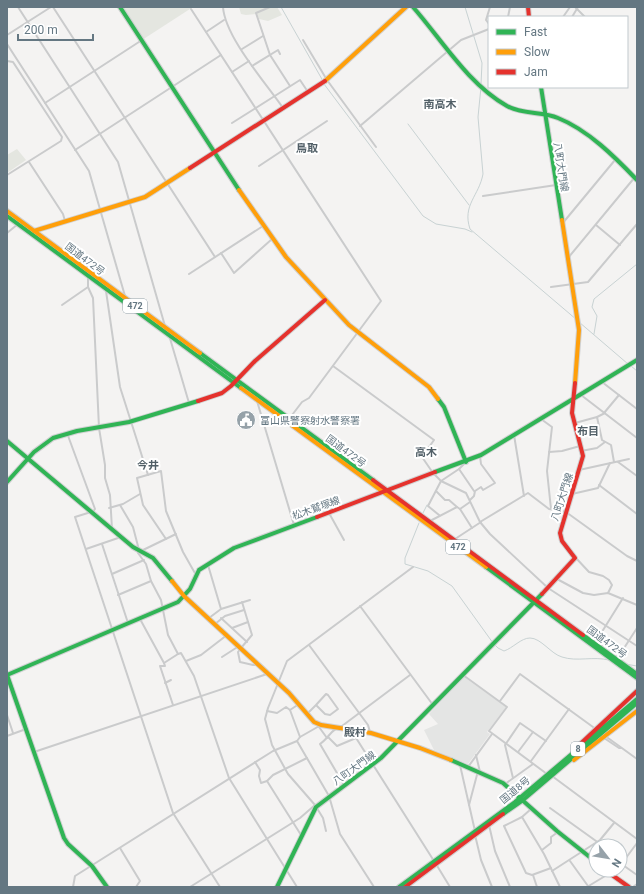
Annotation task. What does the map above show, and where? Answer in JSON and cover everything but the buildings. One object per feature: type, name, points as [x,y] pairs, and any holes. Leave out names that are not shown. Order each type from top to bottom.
[{"type":"main road","points":[[120,7],[214,153],[272,239],[325,300],[358,333],[429,387],[438,397],[466,462]]},
{"type":"main road","points":[[32,232],[130,203],[145,197],[327,80],[406,7]]},
{"type":"main road","points":[[413,7],[450,50],[469,75],[495,98],[515,110],[557,117],[571,125],[636,178]]},
{"type":"main road","name":"八町大門線","points":[[277,887],[315,806],[373,766],[536,602],[571,564],[574,557],[560,538],[561,527],[583,456],[574,423],[573,399],[579,330],[541,88]]},
{"type":"main road","name":"国道472号","points":[[7,211],[88,276],[289,419],[384,491],[617,659],[636,676]]},
{"type":"main road","name":"国道472号","points":[[7,216],[126,299],[257,399],[636,676]]},
{"type":"main road","points":[[7,482],[27,458],[42,445],[67,433],[131,421],[222,393],[255,361],[325,300]]},
{"type":"main road","name":"松木鷲塚線","points":[[7,675],[178,602],[190,589],[196,575],[207,564],[234,548],[480,456],[635,361]]},
{"type":"main road","points":[[7,441],[121,537],[159,564],[184,596],[279,684],[299,704],[306,714],[320,726],[350,729],[398,741],[468,767],[505,784],[558,832],[588,856]]},
{"type":"main road","points":[[7,675],[64,838],[68,844],[92,866],[107,887]]},
{"type":"main road","points":[[636,676],[637,682]]},
{"type":"main road","name":"8","points":[[570,755],[637,690]]},
{"type":"main road","name":"国道8号","points":[[399,887],[474,837],[547,774],[636,701]]},
{"type":"main road","name":"国道8号","points":[[405,887],[475,831],[552,776],[636,701]]},
{"type":"main road","name":"8","points":[[568,762],[606,738],[637,711]]},
{"type":"main road","points":[[616,878],[629,887]]},
{"type":"street","points":[[18,7],[118,162],[166,329]]},
{"type":"street","points":[[7,35],[52,7],[214,257]]},
{"type":"street","points":[[223,7],[224,20],[252,66],[283,108]]},
{"type":"street","points":[[270,7],[256,13],[270,55],[290,86]]},
{"type":"street","points":[[488,23],[486,20],[490,7]]},
{"type":"street","points":[[564,16],[570,7]]},
{"type":"street","points":[[575,7],[576,10],[584,16]]},
{"type":"street","points":[[573,16],[578,7]]},
{"type":"street","points":[[191,8],[381,301],[309,398],[302,402],[289,419]]},
{"type":"street","points":[[206,32],[224,20]]},
{"type":"street","points":[[360,126],[461,40],[488,29]]},
{"type":"street","points":[[242,49],[263,36]]},
{"type":"street","points":[[45,103],[142,40]]},
{"type":"street","points":[[303,40],[327,80],[376,147]]},
{"type":"street","points":[[7,44],[89,171],[126,299]]},
{"type":"street","points":[[252,66],[278,50],[280,54]]},
{"type":"street","points":[[75,150],[221,55]]},
{"type":"street","points":[[232,72],[249,61]]},
{"type":"street","points":[[7,62],[13,62],[62,137],[61,141],[7,175]]},
{"type":"street","points":[[232,123],[300,80],[308,92]]},
{"type":"street","points":[[259,166],[327,122]]},
{"type":"street","points":[[562,224],[615,160]]},
{"type":"street","points":[[29,162],[63,214],[65,221]]},
{"type":"street","points":[[567,258],[636,178]]},
{"type":"street","points":[[483,196],[556,185]]},
{"type":"street","points":[[7,233],[18,224]]},
{"type":"street","points":[[596,224],[620,245]]},
{"type":"street","points":[[551,287],[588,282],[637,224]]},
{"type":"street","points":[[189,274],[263,226]]},
{"type":"street","points":[[221,253],[234,272],[272,239]]},
{"type":"street","points":[[88,276],[88,287],[93,298],[99,428],[105,466],[105,478],[110,495],[109,508],[112,529]]},
{"type":"street","points":[[62,305],[88,287]]},
{"type":"street","points":[[106,289],[120,387],[148,475]]},
{"type":"street","points":[[169,335],[189,403]]},
{"type":"street","points":[[333,366],[434,440],[422,457],[433,473],[441,481],[462,490],[470,501],[481,522],[500,545],[548,588],[637,646]]},
{"type":"street","points":[[602,382],[637,409]]},
{"type":"street","points":[[581,395],[637,438]]},
{"type":"street","points":[[574,423],[597,417],[604,413],[619,395]]},
{"type":"street","points":[[257,399],[294,525]]},
{"type":"street","points":[[597,417],[602,440],[611,445],[614,462]]},
{"type":"street","points":[[541,419],[552,427],[547,471],[551,509]]},
{"type":"street","points":[[67,433],[95,509],[91,512],[76,517],[141,716],[174,813],[220,887]]},
{"type":"street","points":[[514,436],[524,496]]},
{"type":"street","points":[[549,452],[597,448],[605,442]]},
{"type":"street","points":[[460,509],[470,501],[475,492],[481,488],[484,490],[495,483],[481,464],[480,456]]},
{"type":"street","points":[[579,470],[629,459]]},
{"type":"street","points":[[439,516],[428,506],[441,481],[459,469],[466,462]]},
{"type":"street","points":[[618,462],[637,476]]},
{"type":"street","points":[[571,494],[598,488],[610,463]]},
{"type":"street","points":[[459,469],[475,492]]},
{"type":"street","points":[[166,539],[143,505],[137,478],[161,471],[166,511],[183,552],[196,575]]},
{"type":"street","points":[[599,485],[637,514]]},
{"type":"street","points":[[436,491],[445,500],[449,500],[460,509],[472,528]]},
{"type":"street","points":[[454,540],[528,493],[543,506],[566,512],[627,556],[637,561]]},
{"type":"street","points":[[109,508],[120,505],[140,494]]},
{"type":"street","points":[[120,505],[133,526],[140,550],[138,553],[144,560],[161,600],[168,635],[178,654],[181,653],[194,676],[229,778],[297,887]]},
{"type":"street","points":[[429,522],[457,507]]},
{"type":"street","points":[[328,512],[344,540]]},
{"type":"street","points":[[140,550],[176,534]]},
{"type":"street","points":[[86,550],[121,537]]},
{"type":"street","points":[[102,544],[128,624]]},
{"type":"street","points":[[574,557],[589,572],[609,580],[612,585],[608,593]]},
{"type":"street","points":[[112,574],[144,560]]},
{"type":"street","points":[[207,564],[221,608]]},
{"type":"street","points":[[326,831],[323,818],[285,768],[275,750],[265,720],[267,711],[287,661],[413,567]]},
{"type":"street","points":[[557,579],[583,593],[594,595],[608,593],[637,605]]},
{"type":"street","points":[[118,595],[152,581]]},
{"type":"street","points":[[595,643],[623,598]]},
{"type":"street","points":[[209,618],[221,608],[250,600]]},
{"type":"street","points":[[222,657],[240,648],[247,642],[252,634],[242,602]]},
{"type":"street","points":[[360,606],[433,705]]},
{"type":"street","points":[[215,624],[221,618],[244,610]]},
{"type":"street","points":[[221,618],[247,642]]},
{"type":"street","points":[[140,619],[164,663]]},
{"type":"street","points":[[232,628],[248,622]]},
{"type":"street","points":[[617,659],[637,628]]},
{"type":"street","points":[[186,661],[201,656],[227,635]]},
{"type":"street","points":[[309,645],[359,712],[368,725],[370,733]]},
{"type":"street","points":[[240,648],[238,652],[240,662],[253,666],[258,665]]},
{"type":"street","points":[[173,705],[160,666],[165,666],[164,663],[178,654]]},
{"type":"street","points":[[34,752],[267,674]]},
{"type":"street","points":[[500,702],[520,674],[593,727]]},
{"type":"street","points":[[344,785],[320,745],[336,727],[342,726],[410,675]]},
{"type":"street","points":[[463,675],[507,707],[489,731],[547,774]]},
{"type":"street","points":[[165,683],[171,680]]},
{"type":"street","points":[[306,714],[326,694],[338,710],[330,715],[325,714],[316,705]]},
{"type":"street","points":[[290,710],[299,704]]},
{"type":"street","points":[[267,711],[277,713],[286,707],[290,710],[300,737]]},
{"type":"street","points":[[505,784],[532,763],[546,740],[569,709]]},
{"type":"street","points":[[7,715],[13,734]]},
{"type":"street","points":[[505,743],[520,723],[546,740]]},
{"type":"street","points":[[73,887],[73,880],[75,876],[255,762],[275,750],[297,741],[300,737],[320,726],[337,746],[356,738]]},
{"type":"street","points":[[7,736],[26,729]]},
{"type":"street","points":[[350,729],[450,887]]},
{"type":"street","points":[[518,752],[533,732]]},
{"type":"street","points":[[468,767],[492,734]]},
{"type":"street","points":[[606,738],[637,759]]},
{"type":"street","points":[[297,741],[329,796],[340,834],[374,887]]},
{"type":"street","points":[[505,743],[514,778]]},
{"type":"street","points":[[468,805],[479,772],[476,756]]},
{"type":"street","points":[[255,762],[260,770],[259,776],[261,783],[267,781],[273,774],[307,758]]},
{"type":"street","points":[[460,764],[475,831],[474,837],[492,887]]},
{"type":"street","points":[[552,776],[637,838]]},
{"type":"street","points":[[267,781],[302,836]]},
{"type":"street","points":[[190,887],[267,839],[315,806]]},
{"type":"street","points":[[532,808],[522,817],[504,826],[526,873],[533,875],[552,869],[570,861],[588,847]]},
{"type":"street","points":[[550,808],[593,838]]},
{"type":"street","points":[[522,817],[542,850],[560,887]]},
{"type":"street","points":[[602,838],[614,822]]},
{"type":"street","points":[[489,825],[495,851],[510,887]]},
{"type":"street","points":[[542,850],[551,843],[551,837],[558,832]]},
{"type":"street","points":[[628,854],[637,842]]},
{"type":"street","points":[[120,848],[140,881],[136,887]]},
{"type":"street","points":[[570,861],[588,887],[603,878]]},
{"type":"street","points":[[628,869],[637,875]]},
{"type":"street","points":[[533,875],[537,887]]},
{"type":"street","points":[[633,887],[637,884]]},
{"type":"shaded area","points":[[121,7],[193,7],[142,40]]},
{"type":"shaded area","points":[[239,7],[277,7],[282,15],[268,21],[259,19],[257,14],[241,14]]},
{"type":"shaded area","points":[[17,149],[26,160],[7,173],[7,155]]},
{"type":"shaded area","points":[[464,677],[506,707],[487,732],[490,734],[468,764],[434,750],[424,730],[438,724],[429,714]]},
{"type":"waterway","points":[[281,7],[323,81]]},
{"type":"waterway","points":[[465,7],[482,63],[481,84]]},
{"type":"waterway","points":[[324,84],[423,216],[436,224],[465,229],[472,232]]},
{"type":"waterway","points":[[481,87],[478,117],[483,174],[468,213],[470,229],[577,320]]},
{"type":"waterway","points":[[408,124],[469,205]]},
{"type":"waterway","points":[[594,334],[597,316],[592,307],[594,299],[637,264]]},
{"type":"waterway","points":[[579,322],[628,364]]},
{"type":"waterway","points":[[631,366],[637,371]]},
{"type":"waterway","points":[[423,513],[427,505]]},
{"type":"waterway","points":[[419,523],[405,558],[405,564],[428,571],[452,586],[493,643]]},
{"type":"waterway","points":[[495,645],[504,651],[523,640],[530,638],[542,643],[554,653],[562,657],[573,659],[609,660]]},
{"type":"waterway","points":[[625,664],[637,666]]},
{"type":"traffic: fast","points":[[120,7],[239,190]]},
{"type":"traffic: fast","points":[[413,7],[456,61],[493,97],[513,109],[546,114],[569,123],[600,145],[620,162],[637,180]]},
{"type":"traffic: fast","points":[[541,88],[562,220]]},
{"type":"traffic: fast","points":[[7,216],[241,388]]},
{"type":"traffic: fast","points":[[200,353],[373,480]]},
{"type":"traffic: fast","points":[[435,472],[481,455],[637,360]]},
{"type":"traffic: fast","points":[[438,399],[444,407],[466,462]]},
{"type":"traffic: fast","points":[[7,482],[34,452],[53,438],[77,431],[129,422],[198,401]]},
{"type":"traffic: fast","points":[[7,441],[133,547],[153,558],[172,581]]},
{"type":"traffic: fast","points":[[7,675],[178,602],[190,589],[199,570],[234,548],[317,517]]},
{"type":"traffic: fast","points":[[486,567],[637,678]]},
{"type":"traffic: fast","points":[[277,887],[316,807],[381,758],[542,594]]},
{"type":"traffic: fast","points":[[583,635],[637,674]]},
{"type":"traffic: fast","points":[[7,675],[64,838],[68,844],[92,866],[107,887]]},
{"type":"traffic: fast","points":[[399,887],[515,802],[637,699]]},
{"type":"traffic: fast","points":[[503,814],[523,800],[637,703]]},
{"type":"traffic: fast","points":[[451,760],[503,783],[557,831],[588,856]]},
{"type":"traffic: slow","points":[[325,81],[406,7]]},
{"type":"traffic: slow","points":[[34,231],[145,197],[190,168]]},
{"type":"traffic: slow","points":[[239,190],[286,257],[349,325],[429,387],[438,399]]},
{"type":"traffic: slow","points":[[7,211],[200,353]]},
{"type":"traffic: slow","points":[[562,220],[579,330],[575,383]]},
{"type":"traffic: slow","points":[[241,388],[486,567]]},
{"type":"traffic: slow","points":[[172,581],[184,596],[289,693],[314,722],[321,725],[371,733],[420,748],[451,760]]},
{"type":"traffic: slow","points":[[574,760],[637,711]]},
{"type":"traffic: jam","points":[[528,7],[529,16]]},
{"type":"traffic: jam","points":[[190,168],[325,81]]},
{"type":"traffic: jam","points":[[198,401],[222,393],[231,386],[255,361],[325,300]]},
{"type":"traffic: jam","points":[[542,594],[575,558],[562,541],[560,533],[583,456],[572,413],[575,383]]},
{"type":"traffic: jam","points":[[317,517],[435,472]]},
{"type":"traffic: jam","points":[[373,480],[583,635]]},
{"type":"traffic: jam","points":[[577,747],[637,691]]},
{"type":"traffic: jam","points":[[405,887],[503,814]]},
{"type":"traffic: jam","points":[[616,878],[629,887]]},
{"type":"place","name":"富山県警察射水警察署","points":[[246,420]]},
{"type":"district","name":"南高木","points":[[440,104]]},
{"type":"district","name":"鳥取","points":[[307,148]]},
{"type":"district","name":"布目","points":[[588,431]]},
{"type":"district","name":"高木","points":[[426,452]]},
{"type":"district","name":"今井","points":[[148,465]]},
{"type":"district","name":"殿村","points":[[355,732]]}]
